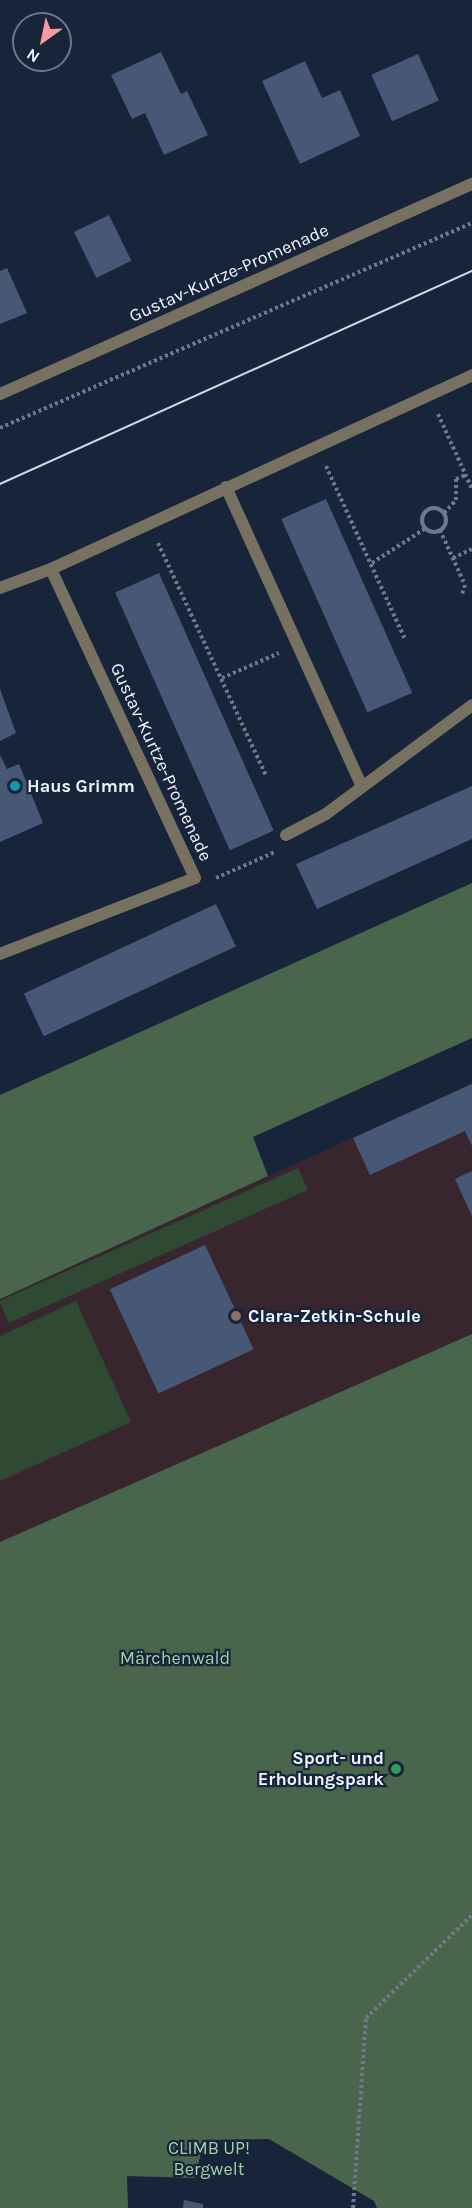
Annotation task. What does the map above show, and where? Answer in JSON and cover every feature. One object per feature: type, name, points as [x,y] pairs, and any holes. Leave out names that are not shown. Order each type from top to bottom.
[{"type":"street","name":"Gustav-Kurtze-Promenade","points":[[0,394],[472,184]]},
{"type":"street","points":[[0,588],[51,569],[148,522],[472,375]]},
{"type":"street","points":[[226,487],[295,647],[362,787]]},
{"type":"street","name":"Gustav-Kurtze-Promenade","points":[[0,954],[195,878],[51,569]]},
{"type":"street","points":[[286,835],[362,787],[472,705]]},
{"type":"path","points":[[0,428],[472,223]]},
{"type":"path","points":[[430,394],[472,489]]},
{"type":"path","points":[[316,445],[405,639]]},
{"type":"path","points":[[440,530],[445,524],[444,513],[456,500],[456,479],[466,475]]},
{"type":"path","points":[[426,528],[422,517],[426,510],[434,507],[444,513]]},
{"type":"path","points":[[148,522],[266,776]]},
{"type":"path","points":[[372,563],[426,528],[440,530]]},
{"type":"path","points":[[440,530],[465,585],[462,594]]},
{"type":"path","points":[[453,558],[472,549]]},
{"type":"path","points":[[222,678],[295,647]]},
{"type":"path","points":[[195,878],[214,879],[291,845],[286,835]]},
{"type":"path","points":[[353,2208],[366,2018],[472,1915]]},
{"type":"shaded area","name":"Clara-Zetkin-Schule","points":[[472,1083],[472,1334],[0,1542],[0,1299]]},
{"type":"green space","points":[[472,883],[472,1038],[253,1137],[268,1176],[0,1299],[0,1095]]},
{"type":"green space","points":[[298,1168],[308,1190],[9,1323],[0,1301]]},
{"type":"green space","points":[[76,1301],[131,1422],[0,1481],[0,1336]]},
{"type":"green space","name":"Märchenwald","points":[[472,1334],[472,2208],[377,2208],[374,2201],[269,2139],[204,2140],[195,2178],[127,2176],[128,2208],[0,2208],[0,1542]]},
{"type":"building","points":[[161,52],[181,94],[187,91],[208,135],[164,155],[145,113],[132,119],[111,75]]},
{"type":"building","points":[[418,54],[439,101],[392,121],[371,75]]},
{"type":"building","points":[[305,61],[322,98],[340,90],[360,136],[300,164],[262,81]]},
{"type":"building","points":[[109,215],[131,261],[96,278],[74,232]]},
{"type":"building","points":[[7,268],[27,313],[0,324],[0,271]]},
{"type":"building","points":[[326,499],[412,693],[367,713],[281,519]]},
{"type":"building","points":[[159,573],[274,831],[230,850],[115,593]]},
{"type":"building","name":"Haus Grimm","points":[[0,689],[16,733],[0,741]]},
{"type":"building","name":"Haus Grimm","points":[[0,755],[7,769],[19,764],[43,823],[0,842]]},
{"type":"building","points":[[472,786],[472,839],[317,909],[296,864]]},
{"type":"building","points":[[216,904],[236,947],[44,1036],[24,994]]},
{"type":"building","points":[[472,1084],[472,1146],[465,1131],[370,1175],[353,1138]]},
{"type":"building","points":[[472,1171],[472,1216],[455,1179]]},
{"type":"building","points":[[205,1245],[254,1349],[158,1394],[110,1289]]},
{"type":"building","points":[[184,2200],[203,2204],[203,2208],[183,2208]]},
{"type":"tram line","points":[[0,484],[472,271]]},
{"type":"place","name":"Haus Grimm","points":[[15,786]]},
{"type":"place","name":"Clara-Zetkin-Schule","points":[[236,1316]]},
{"type":"place","name":"Sport- und Erholungspark","points":[[396,1769]]},
{"type":"park label","name":"CLIMB UP! Bergwelt","points":[[209,2159]]}]
